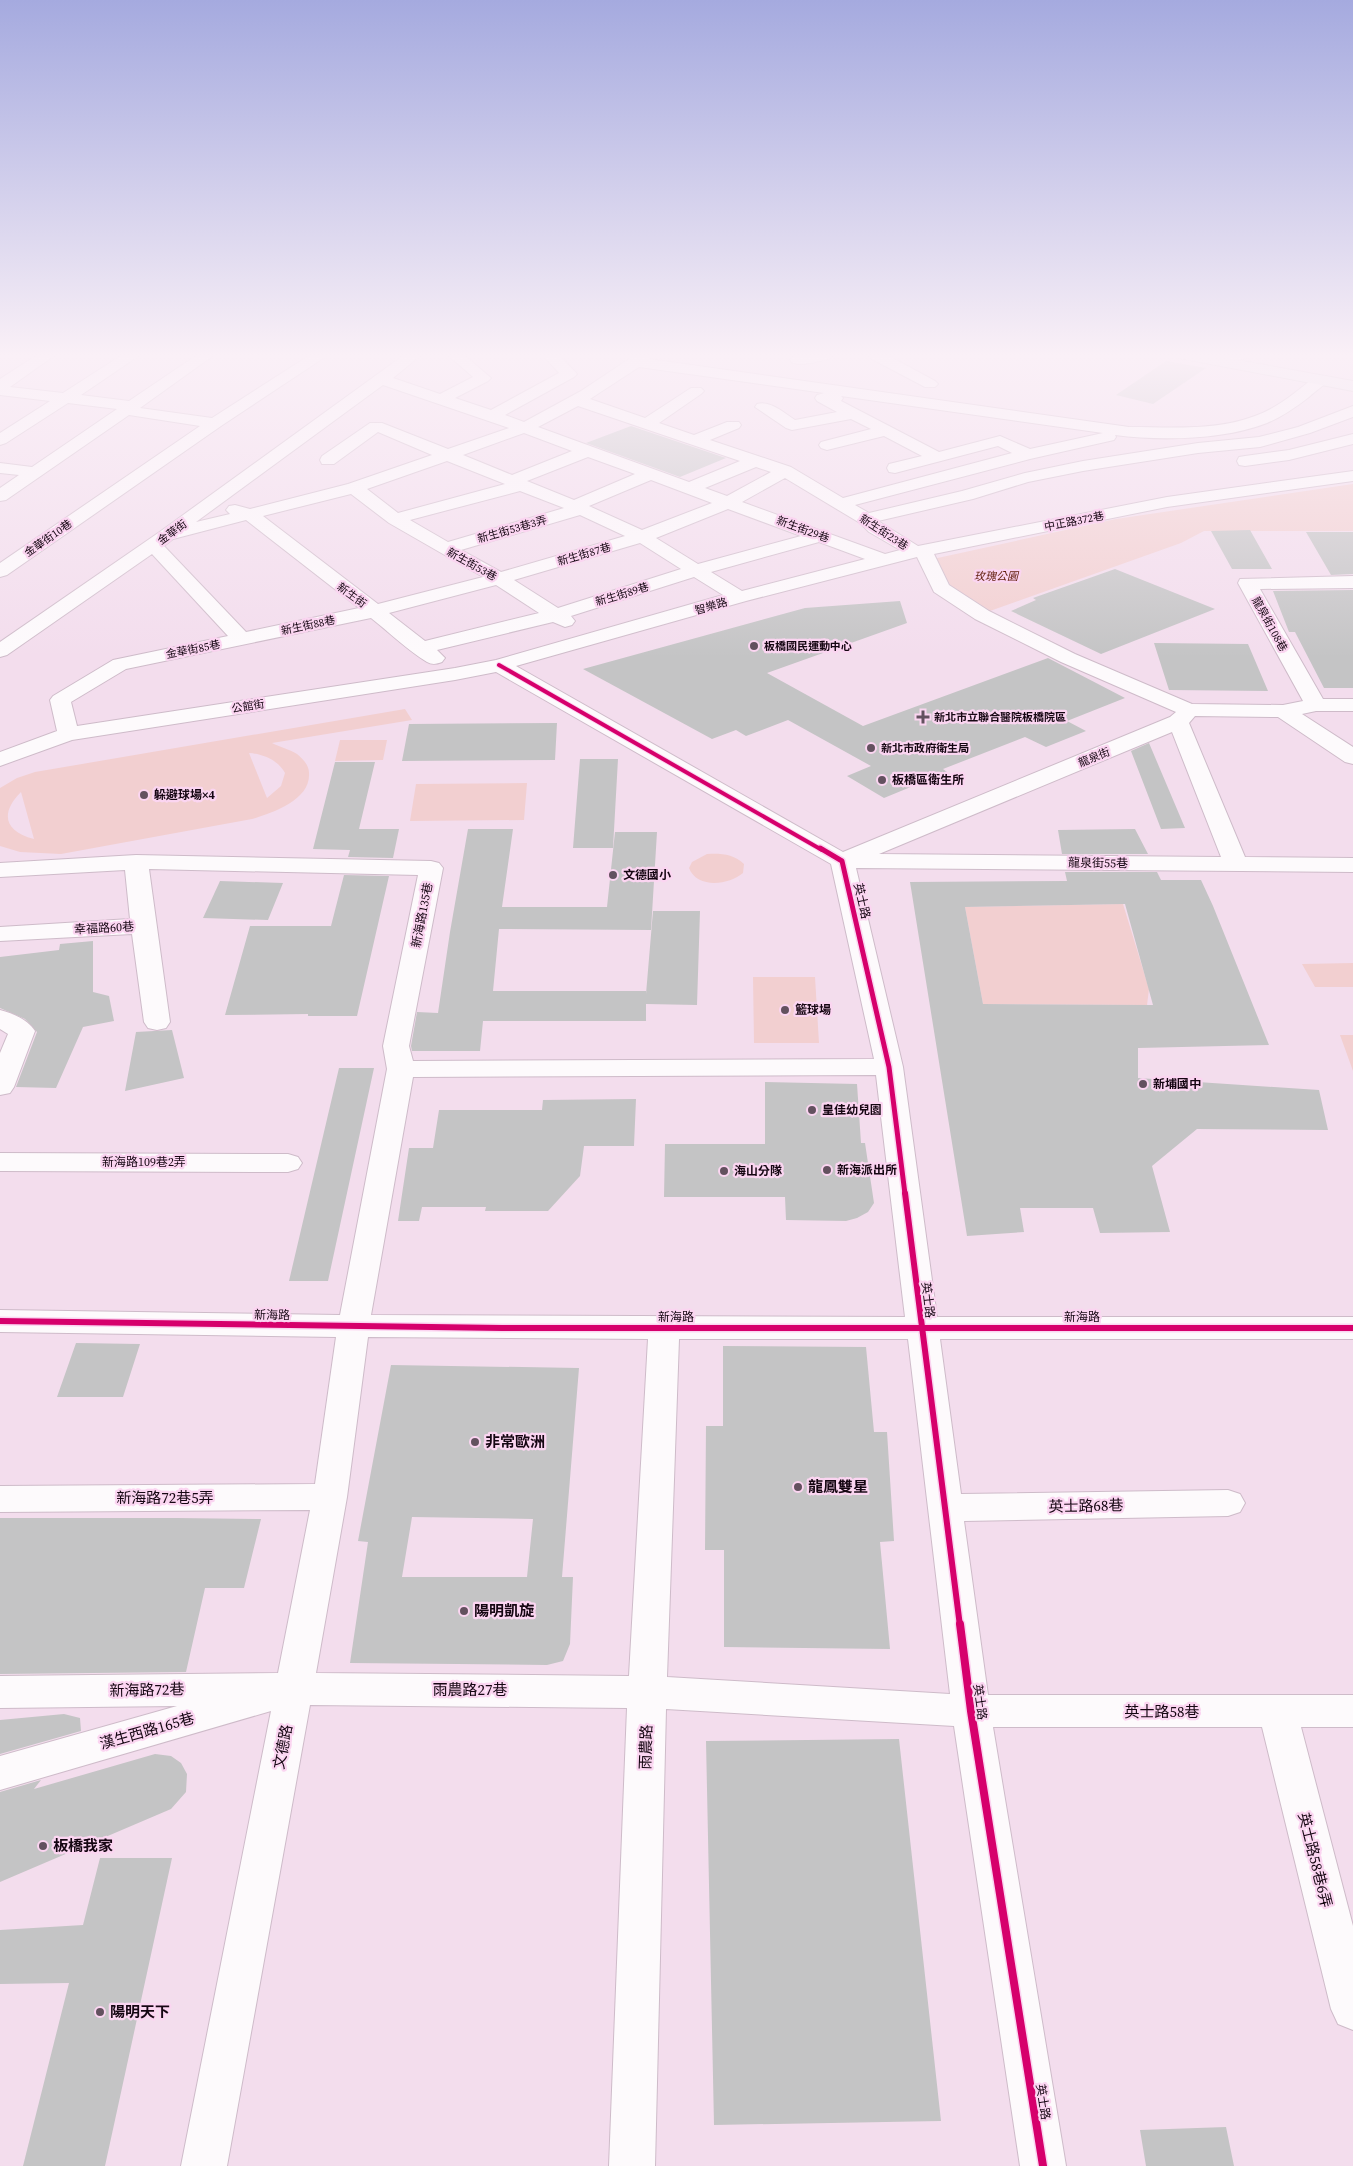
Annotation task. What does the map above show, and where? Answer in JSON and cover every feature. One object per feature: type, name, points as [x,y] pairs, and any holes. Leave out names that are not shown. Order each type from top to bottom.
[{"type":"street","points":[[0,496],[57,456]]},
{"type":"street","name":"金華街10巷","points":[[0,571],[166,456]]},
{"type":"street","name":"金華街","points":[[0,651],[160,540],[275,456]]},
{"type":"street","points":[[328,460],[334,456]]},
{"type":"street","points":[[160,540],[248,514],[354,488],[445,456]]},
{"type":"street","points":[[451,456],[577,508],[642,538],[739,597]]},
{"type":"street","points":[[395,519],[516,483],[577,456]]},
{"type":"street","name":"新生街29巷","points":[[602,456],[884,560]]},
{"type":"street","name":"新生街23巷","points":[[742,456],[784,471],[919,551]]},
{"type":"street","points":[[895,468],[941,456]]},
{"type":"street","points":[[840,504],[1020,456]]},
{"type":"street","points":[[870,523],[1025,478],[1149,456]]},
{"type":"street","points":[[1231,462],[1280,456]]},
{"type":"street","points":[[690,488],[756,461]]},
{"type":"street","points":[[0,468],[34,472]]},
{"type":"street","name":"新生街87巷","points":[[374,611],[499,579],[642,538],[728,502],[784,471]]},
{"type":"street","name":"新生街53巷3弄","points":[[444,548],[577,508],[651,474]]},
{"type":"street","name":"中正路372巷","points":[[919,551],[1167,502],[1353,476]]},
{"type":"street","name":"新生街53巷","points":[[354,488],[395,519],[499,579],[556,615],[590,640]]},
{"type":"street","points":[[870,523],[1019,497]]},
{"type":"street","name":"新生街","points":[[212,502],[248,514],[456,674]]},
{"type":"street","name":"新生街89巷","points":[[421,648],[556,615],[697,570],[821,536]]},
{"type":"street","name":"金華街85巷","points":[[68,734],[60,700],[120,664],[242,639],[160,540]]},
{"type":"street","points":[[919,551],[941,588],[982,615],[1183,716],[1236,864]]},
{"type":"street","name":"智樂路","points":[[499,665],[739,597],[919,551]]},
{"type":"street","name":"龍泉街108巷","points":[[1316,705],[1247,583],[1353,582]]},
{"type":"street","name":"新生街88巷","points":[[242,639],[374,611]]},
{"type":"street","points":[[499,665],[842,860]]},
{"type":"street","name":"公館街","points":[[0,759],[68,734],[456,674],[499,665]]},
{"type":"street","name":"龍泉街","points":[[842,860],[1183,716],[1283,711],[1316,705],[1353,705]]},
{"type":"street","points":[[1283,711],[1353,757]]},
{"type":"street","name":"龍泉街55巷","points":[[842,860],[1353,865]]},
{"type":"street","name":"英士路","points":[[842,860],[889,1067],[971,1711],[1043,2166]]},
{"type":"street","name":"新海路135巷","points":[[0,870],[136,862],[432,868],[396,1046],[401,1069],[353,1327]]},
{"type":"street","name":"幸福路60巷","points":[[0,934],[143,926],[136,862]]},
{"type":"street","points":[[143,926],[157,1022]]},
{"type":"street","points":[[0,1087],[22,1031],[1,1018]]},
{"type":"street","points":[[401,1069],[889,1067]]},
{"type":"street","name":"新海路109巷2弄","points":[[0,1162],[288,1163]]},
{"type":"street","name":"新海路","points":[[0,1321],[353,1327],[1353,1328]]},
{"type":"street","name":"文德路","points":[[204,2166],[330,1497],[353,1327]]},
{"type":"street","name":"雨農路","points":[[632,2166],[648,1692],[664,1328]]},
{"type":"street","name":"新海路72巷5弄","points":[[0,1499],[330,1497]]},
{"type":"street","name":"英士路68巷","points":[[945,1508],[1228,1503]]},
{"type":"street","name":"雨農路27巷","points":[[293,1689],[648,1692],[971,1711]]},
{"type":"street","name":"新海路72巷","points":[[0,1692],[293,1689]]},
{"type":"street","name":"漢生西路165巷","points":[[0,1773],[293,1689]]},
{"type":"street","name":"英士路58巷","points":[[971,1711],[1353,1711]]},
{"type":"street","name":"英士路58巷6弄","points":[[1278,1712],[1353,2009]]},
{"type":"green space","name":"玫瑰公園","points":[[1353,484],[1353,531],[1204,531],[1181,543],[990,611],[951,586],[933,559],[1116,519]]},
{"type":"green space","points":[[405,709],[412,720],[272,743],[297,754],[307,765],[309,773],[304,791],[289,804],[270,813],[252,819],[61,854],[20,852],[0,846],[0,788],[17,778],[35,772]],"holes":[[[249,753],[270,758],[285,773],[281,786],[267,798]],[[21,792],[34,839],[16,831],[8,820],[10,807]]]},
{"type":"green space","points":[[340,740],[387,740],[383,760],[335,761]]},
{"type":"green space","points":[[527,783],[524,820],[410,821],[416,784]]},
{"type":"green space","points":[[707,854],[722,854],[736,858],[744,864],[743,873],[722,882],[706,882],[699,879],[693,875],[689,868],[692,862]]},
{"type":"green space","points":[[1123,904],[1149,989],[1147,1005],[983,1004],[965,907]]},
{"type":"green space","points":[[1353,963],[1353,987],[1315,987],[1302,964]]},
{"type":"green space","name":"籃球場","points":[[753,977],[815,977],[819,1043],[754,1043]]},
{"type":"green space","points":[[1340,1035],[1353,1035],[1353,1071]]},
{"type":"building","points":[[622,456],[720,456],[726,458],[680,477]]},
{"type":"building","points":[[1250,530],[1272,569],[1232,569],[1211,531]]},
{"type":"building","points":[[1306,532],[1353,532],[1353,574],[1331,575]]},
{"type":"building","points":[[1115,569],[1215,609],[1101,654],[1011,611],[1036,600],[1033,598]]},
{"type":"building","points":[[1353,590],[1353,688],[1324,688],[1295,632],[1289,632],[1273,591]]},
{"type":"building","points":[[900,601],[907,623],[767,673],[863,726],[1048,658],[1125,698],[1067,721],[1086,731],[1046,747],[1025,737],[943,769],[947,772],[884,798],[847,776],[871,766],[788,720],[746,736],[736,730],[712,739],[583,669],[805,608]]},
{"type":"building","points":[[1154,643],[1248,644],[1268,691],[1169,690]]},
{"type":"building","points":[[557,723],[555,760],[402,761],[409,724]]},
{"type":"building","points":[[1149,743],[1185,828],[1161,829],[1131,751]]},
{"type":"building","points":[[580,759],[618,759],[613,848],[573,848]]},
{"type":"building","points":[[335,762],[375,762],[359,829],[399,829],[393,858],[348,857],[350,850],[313,849]]},
{"type":"building","points":[[468,829],[513,829],[502,907],[607,907],[615,832],[657,832],[651,930],[499,929],[493,991],[646,991],[646,994],[653,911],[700,911],[697,1005],[646,1004],[646,1021],[483,1021],[480,1051],[412,1051],[411,1046],[417,1012],[438,1013]]},
{"type":"building","points":[[1135,829],[1148,854],[1062,854],[1058,830]]},
{"type":"building","points":[[1065,872],[1157,872],[1161,880],[1201,880],[1269,1045],[1138,1048],[1138,1078],[1319,1090],[1328,1130],[1197,1129],[1152,1166],[1170,1232],[1100,1233],[1093,1208],[1020,1208],[1024,1232],[967,1236],[910,882],[1067,881]],"holes":[[[1125,904],[1153,1005],[983,1004],[965,907]]]},
{"type":"building","points":[[344,875],[389,876],[357,1016],[308,1016],[308,1014],[225,1015],[250,926],[331,926]]},
{"type":"building","points":[[220,881],[283,883],[268,920],[203,918]]},
{"type":"building","points":[[93,941],[93,992],[109,996],[114,1021],[83,1027],[56,1088],[16,1087],[37,1032],[25,1019],[0,1008],[0,957],[59,950],[60,944]]},
{"type":"building","points":[[172,1030],[184,1078],[125,1091],[136,1032]]},
{"type":"building","points":[[339,1068],[374,1068],[328,1281],[289,1281]]},
{"type":"building","points":[[765,1082],[857,1084],[861,1143],[865,1143],[874,1203],[868,1212],[846,1221],[786,1220],[785,1197],[664,1197],[665,1144],[765,1144]]},
{"type":"building","points":[[636,1099],[634,1146],[584,1146],[580,1176],[548,1211],[485,1211],[486,1207],[422,1207],[419,1221],[398,1221],[409,1148],[433,1148],[439,1110],[542,1110],[543,1100]]},
{"type":"building","points":[[76,1343],[140,1344],[123,1397],[57,1397]]},
{"type":"building","name":"龍鳳雙星","points":[[723,1346],[866,1347],[874,1432],[887,1432],[894,1541],[880,1542],[890,1649],[724,1647],[724,1550],[705,1550],[706,1426],[723,1426]]},
{"type":"building","points":[[391,1365],[579,1368],[562,1577],[573,1577],[570,1644],[563,1661],[547,1665],[350,1663],[368,1542],[358,1541]],"holes":[[[412,1517],[533,1519],[527,1577],[402,1577]]]},
{"type":"building","points":[[0,1518],[261,1519],[244,1588],[205,1588],[186,1672],[0,1674]]},
{"type":"building","points":[[64,1714],[80,1718],[81,1731],[0,1754],[0,1720]]},
{"type":"building","points":[[899,1739],[941,2121],[714,2125],[706,1741]]},
{"type":"building","name":"板橋我家","points":[[155,1754],[171,1756],[181,1763],[187,1774],[186,1792],[171,1809],[0,1882],[0,1792],[41,1780],[34,1789]]},
{"type":"building","name":"陽明天下","points":[[100,1858],[172,1858],[105,2166],[23,2166],[69,1983],[0,1984],[0,1930],[83,1925]]},
{"type":"building","points":[[1226,2127],[1234,2166],[1146,2166],[1140,2130]]},
{"type":"cycle path","points":[[499,665],[842,861],[889,1067],[971,1711],[1043,2166]]},
{"type":"cycle path","points":[[0,1321],[502,1328],[1353,1328]]},
{"type":"place","name":"板橋國民運動中心","points":[[754,646]]},
{"type":"place","name":"新北市立聯合醫院板橋院區","points":[[923,717]]},
{"type":"place","name":"新北市政府衛生局","points":[[871,748]]},
{"type":"place","name":"板橋區衛生所","points":[[882,780]]},
{"type":"place","name":"躲避球場×4","points":[[144,795]]},
{"type":"place","name":"文德國小","points":[[613,875]]},
{"type":"place","name":"籃球場","points":[[785,1010]]},
{"type":"place","name":"新埔國中","points":[[1143,1084]]},
{"type":"place","name":"皇佳幼兒園","points":[[812,1110]]},
{"type":"place","name":"新海派出所","points":[[827,1170]]},
{"type":"place","name":"海山分隊","points":[[724,1171]]},
{"type":"place","name":"非常歐洲","points":[[475,1442]]},
{"type":"place","name":"龍鳳雙星","points":[[798,1487]]},
{"type":"place","name":"陽明凱旋","points":[[464,1611]]},
{"type":"place","name":"板橋我家","points":[[43,1846]]},
{"type":"place","name":"陽明天下","points":[[100,2012]]}]
